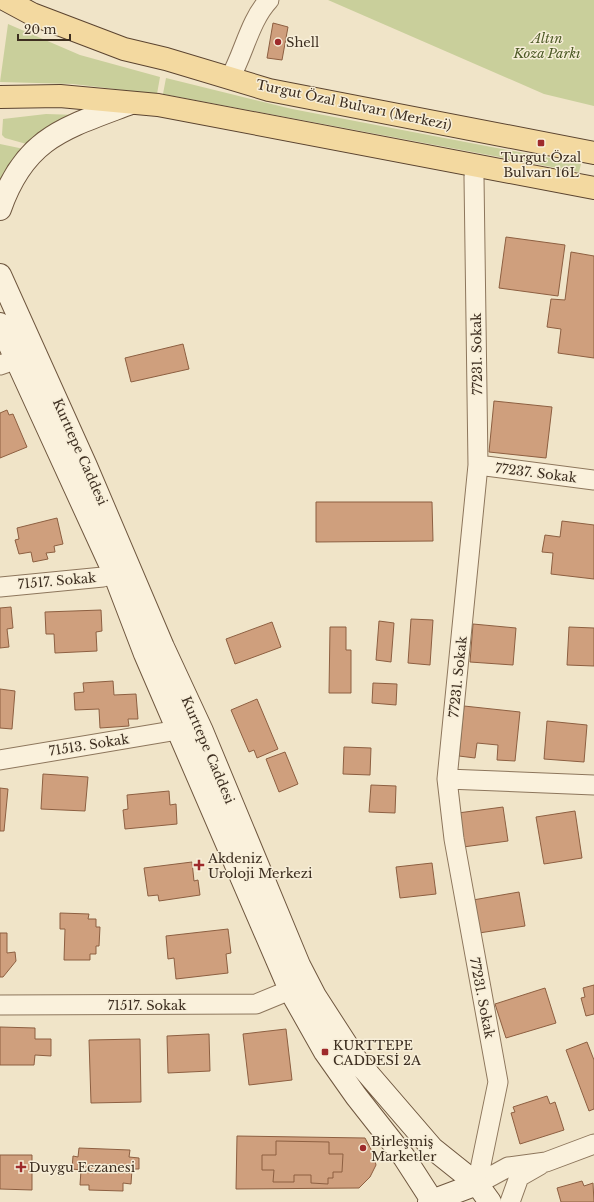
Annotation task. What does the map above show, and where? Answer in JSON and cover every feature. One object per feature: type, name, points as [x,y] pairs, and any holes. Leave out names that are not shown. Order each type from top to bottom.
[{"type":"main road","name":"Turgut Özal Bulvarı (Merkezi)","points":[[6,0],[32,14],[116,46],[166,59],[269,90],[594,153]]},
{"type":"main road","points":[[0,96],[60,96],[158,105],[476,164],[594,188]]},
{"type":"main road","points":[[0,209],[7,188],[31,152],[67,128],[131,102]]},
{"type":"main road","name":"Kurttepe Caddesi","points":[[0,275],[86,466],[163,646],[202,731],[299,965],[316,996],[357,1061],[432,1148],[477,1184],[490,1202]]},
{"type":"main road","name":"Kurttepe Caddesi","points":[[0,324],[8,362],[114,573],[145,654],[290,990],[325,1052],[356,1096],[404,1157],[431,1202]]},
{"type":"main road","points":[[431,1202],[477,1184]]},
{"type":"street","points":[[230,78],[241,58],[259,11],[269,0]]},
{"type":"street","name":"77231. Sokak","points":[[476,164],[474,177],[478,465],[447,779],[454,839],[498,1082],[477,1184]]},
{"type":"street","name":"77237. Sokak","points":[[478,465],[594,480]]},
{"type":"street","name":"71517. Sokak","points":[[0,586],[103,577],[114,573]]},
{"type":"street","name":"71513. Sokak","points":[[0,760],[178,730]]},
{"type":"street","points":[[447,779],[594,785]]},
{"type":"street","name":"71517. Sokak","points":[[0,1005],[256,1004],[290,990]]},
{"type":"street","points":[[510,1202],[519,1177],[546,1162],[594,1144]]},
{"type":"street","points":[[477,1184],[508,1167],[546,1162]]},
{"type":"green space","name":"Altın Koza Parkı","points":[[328,0],[594,0],[594,106],[544,94]]},
{"type":"green space","points":[[8,24],[80,55],[160,77],[157,94],[73,84],[0,82]]},
{"type":"green space","points":[[166,78],[292,109],[581,164],[579,172],[163,94]]},
{"type":"green space","points":[[46,114],[78,115],[30,145],[5,138],[2,135],[3,119]]},
{"type":"green space","points":[[0,144],[24,149],[0,186]]},
{"type":"building","name":"Shell","points":[[273,23],[288,27],[282,60],[267,58]]},
{"type":"building","points":[[506,237],[565,245],[558,296],[499,288]]},
{"type":"building","points":[[571,252],[594,256],[594,358],[558,353],[561,329],[547,327],[551,299],[565,300]]},
{"type":"building","points":[[183,344],[189,369],[131,382],[125,358]]},
{"type":"building","points":[[494,401],[552,407],[546,458],[489,452]]},
{"type":"building","points":[[7,410],[9,415],[13,414],[27,447],[0,458],[0,413]]},
{"type":"building","points":[[316,502],[432,502],[433,541],[316,542]]},
{"type":"building","points":[[57,518],[63,544],[54,546],[55,552],[46,553],[48,559],[33,562],[31,552],[19,554],[15,540],[19,539],[17,528]]},
{"type":"building","points":[[562,521],[594,525],[594,579],[551,574],[553,553],[542,552],[545,535],[560,537]]},
{"type":"building","points":[[11,607],[13,628],[7,629],[9,647],[0,648],[0,608]]},
{"type":"building","points":[[101,610],[102,631],[96,632],[97,651],[55,653],[54,634],[46,634],[45,612]]},
{"type":"building","points":[[411,619],[433,620],[430,665],[408,663]]},
{"type":"building","points":[[379,621],[394,623],[391,662],[376,660]]},
{"type":"building","points":[[272,622],[281,647],[235,664],[226,639]]},
{"type":"building","points":[[473,624],[516,628],[513,665],[470,662]]},
{"type":"building","points":[[330,627],[346,627],[346,650],[351,650],[351,693],[329,693]]},
{"type":"building","points":[[569,627],[594,628],[594,666],[567,665]]},
{"type":"building","points":[[113,681],[114,695],[136,694],[138,719],[128,719],[129,726],[100,728],[99,709],[75,710],[74,693],[84,692],[83,683]]},
{"type":"building","points":[[373,683],[397,684],[396,705],[372,703]]},
{"type":"building","points":[[0,689],[15,691],[12,729],[0,728]]},
{"type":"building","points":[[257,699],[278,749],[257,758],[254,750],[249,752],[231,710]]},
{"type":"building","points":[[464,706],[520,712],[515,761],[497,760],[498,745],[477,743],[475,758],[459,756]]},
{"type":"building","points":[[547,721],[587,725],[584,762],[544,759]]},
{"type":"building","points":[[344,747],[371,748],[370,775],[343,774]]},
{"type":"building","points":[[285,752],[298,784],[279,792],[266,759]]},
{"type":"building","points":[[43,774],[88,777],[85,811],[41,809]]},
{"type":"building","points":[[371,785],[396,786],[395,813],[369,812]]},
{"type":"building","points":[[0,788],[8,789],[4,831],[0,831]]},
{"type":"building","points":[[169,791],[170,805],[176,804],[177,824],[125,829],[123,810],[128,809],[127,795]]},
{"type":"building","points":[[503,807],[508,841],[463,847],[458,813]]},
{"type":"building","points":[[575,811],[582,858],[544,864],[536,817]]},
{"type":"building","points":[[192,862],[194,881],[198,880],[200,895],[159,901],[158,895],[148,896],[144,868]]},
{"type":"building","points":[[432,863],[436,894],[400,898],[396,867]]},
{"type":"building","points":[[519,892],[525,926],[479,933],[473,900]]},
{"type":"building","points":[[60,913],[89,914],[88,919],[96,919],[96,927],[100,927],[99,946],[96,946],[96,954],[90,954],[90,960],[64,960],[65,929],[60,929]]},
{"type":"building","points":[[228,929],[231,953],[226,954],[228,973],[176,979],[174,958],[168,959],[166,936]]},
{"type":"building","points":[[0,933],[7,933],[7,953],[15,952],[16,961],[3,977],[0,977]]},
{"type":"building","points":[[594,985],[594,1014],[586,1016],[581,998],[585,997],[583,988]]},
{"type":"building","points":[[545,988],[556,1023],[506,1038],[495,1004]]},
{"type":"building","points":[[0,1027],[35,1028],[35,1039],[51,1039],[51,1056],[35,1055],[34,1065],[0,1065]]},
{"type":"building","points":[[286,1029],[292,1080],[249,1085],[243,1034]]},
{"type":"building","points":[[209,1034],[210,1071],[168,1073],[167,1036]]},
{"type":"building","points":[[140,1039],[141,1102],[91,1103],[89,1040]]},
{"type":"building","points":[[587,1042],[594,1060],[594,1109],[589,1111],[566,1050]]},
{"type":"building","points":[[547,1096],[550,1104],[555,1102],[564,1130],[520,1144],[511,1113],[515,1112],[513,1107]]},
{"type":"building","points":[[237,1136],[365,1138],[373,1153],[376,1165],[370,1177],[359,1188],[236,1189]]},
{"type":"building","points":[[276,1141],[329,1142],[329,1154],[343,1154],[342,1172],[333,1172],[333,1178],[328,1178],[328,1184],[311,1183],[311,1175],[294,1175],[294,1182],[273,1182],[274,1170],[262,1170],[262,1155],[276,1155]]},
{"type":"building","points":[[79,1148],[130,1150],[129,1157],[139,1158],[139,1169],[132,1169],[131,1184],[123,1183],[123,1191],[89,1190],[89,1185],[80,1185],[81,1170],[72,1169],[73,1156],[78,1157]]},
{"type":"building","points":[[0,1155],[32,1155],[32,1190],[0,1189]]},
{"type":"building","points":[[582,1181],[584,1186],[593,1183],[594,1202],[561,1202],[557,1188]]},
{"type":"place","name":"Shell","points":[[278,42]]},
{"type":"place","name":"Turgut Özal Bulvarı 16L","points":[[541,143]]},
{"type":"place","name":"Akdeniz Uroloji Merkezi","points":[[199,865]]},
{"type":"place","name":"KURTTEPE CADDESİ 2A","points":[[325,1052]]},
{"type":"place","name":"Birleşmiş Marketler","points":[[363,1148]]},
{"type":"place","name":"Duygu Eczanesi","points":[[21,1167]]}]
